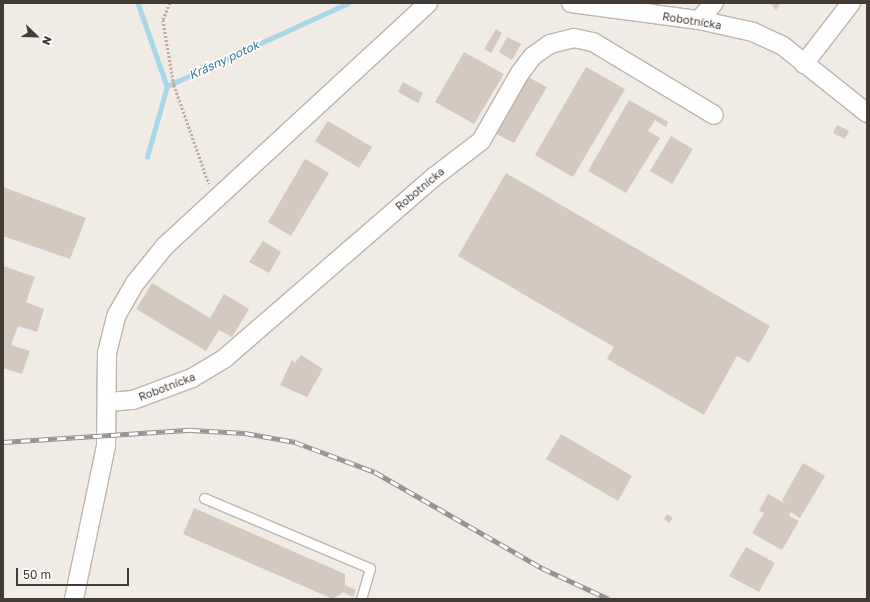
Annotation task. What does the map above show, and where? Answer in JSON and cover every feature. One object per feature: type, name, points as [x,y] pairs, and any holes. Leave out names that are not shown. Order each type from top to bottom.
[{"type":"street","points":[[74,599],[106,446],[109,402],[107,353],[116,316],[136,282],[165,246],[428,3]]},
{"type":"street","name":"Robotnícka","points":[[571,3],[699,20],[753,32],[783,46],[867,113]]},
{"type":"street","points":[[699,20],[714,3]]},
{"type":"street","points":[[804,64],[851,3]]},
{"type":"street","name":"Robotnícka","points":[[109,402],[133,400],[192,378],[225,358],[434,177],[481,142],[520,73],[533,56],[550,44],[574,38],[594,42],[714,115]]},
{"type":"lane","points":[[204,498],[370,568],[361,599]]},
{"type":"path","points":[[170,3],[163,20],[174,85],[214,200]]},
{"type":"building","points":[[770,3],[779,3],[780,4],[776,10]]},
{"type":"building","points":[[496,29],[502,33],[491,53],[484,49]]},
{"type":"building","points":[[507,37],[521,44],[512,60],[499,52]]},
{"type":"building","points":[[464,52],[504,74],[474,124],[435,102]]},
{"type":"building","points":[[586,67],[625,89],[573,177],[535,155]]},
{"type":"building","points":[[526,76],[547,87],[514,143],[493,132]]},
{"type":"building","points":[[403,82],[423,93],[418,103],[398,92]]},
{"type":"building","points":[[629,100],[668,122],[666,127],[655,120],[648,131],[660,138],[626,193],[588,171]]},
{"type":"building","points":[[328,121],[372,147],[359,168],[315,141]]},
{"type":"building","points":[[837,125],[849,131],[845,139],[833,133]]},
{"type":"building","points":[[671,136],[693,149],[672,184],[650,171]]},
{"type":"building","points":[[305,159],[329,173],[291,236],[268,222]]},
{"type":"building","points":[[506,173],[770,326],[749,363],[737,356],[704,415],[607,359],[614,347],[458,256]]},
{"type":"building","points":[[3,187],[86,218],[70,259],[3,236]]},
{"type":"building","points":[[263,241],[281,252],[269,273],[249,262]]},
{"type":"building","points":[[3,266],[35,277],[26,302],[44,309],[37,332],[18,326],[11,345],[30,351],[22,374],[3,368]]},
{"type":"building","points":[[152,283],[210,318],[224,294],[249,309],[232,337],[219,330],[206,351],[136,309]]},
{"type":"building","points":[[301,355],[323,369],[307,397],[280,385],[292,360],[295,363]]},
{"type":"building","points":[[561,434],[632,476],[618,501],[546,459]]},
{"type":"building","points":[[803,463],[825,476],[800,518],[791,512],[789,516],[799,521],[782,550],[752,533],[764,513],[759,511],[768,494],[786,504],[782,500]]},
{"type":"building","points":[[194,508],[345,574],[345,585],[356,590],[353,597],[343,592],[333,599],[183,534]]},
{"type":"building","points":[[667,514],[673,518],[669,523],[664,519]]},
{"type":"building","points":[[746,547],[775,563],[759,592],[729,576]]},
{"type":"waterway","points":[[138,3],[167,86]]},
{"type":"waterway","name":"Krásny potok","points":[[147,157],[167,86],[348,3]]},
{"type":"railway","points":[[3,442],[191,430],[245,433],[295,442],[375,472],[542,568],[609,599]]}]
